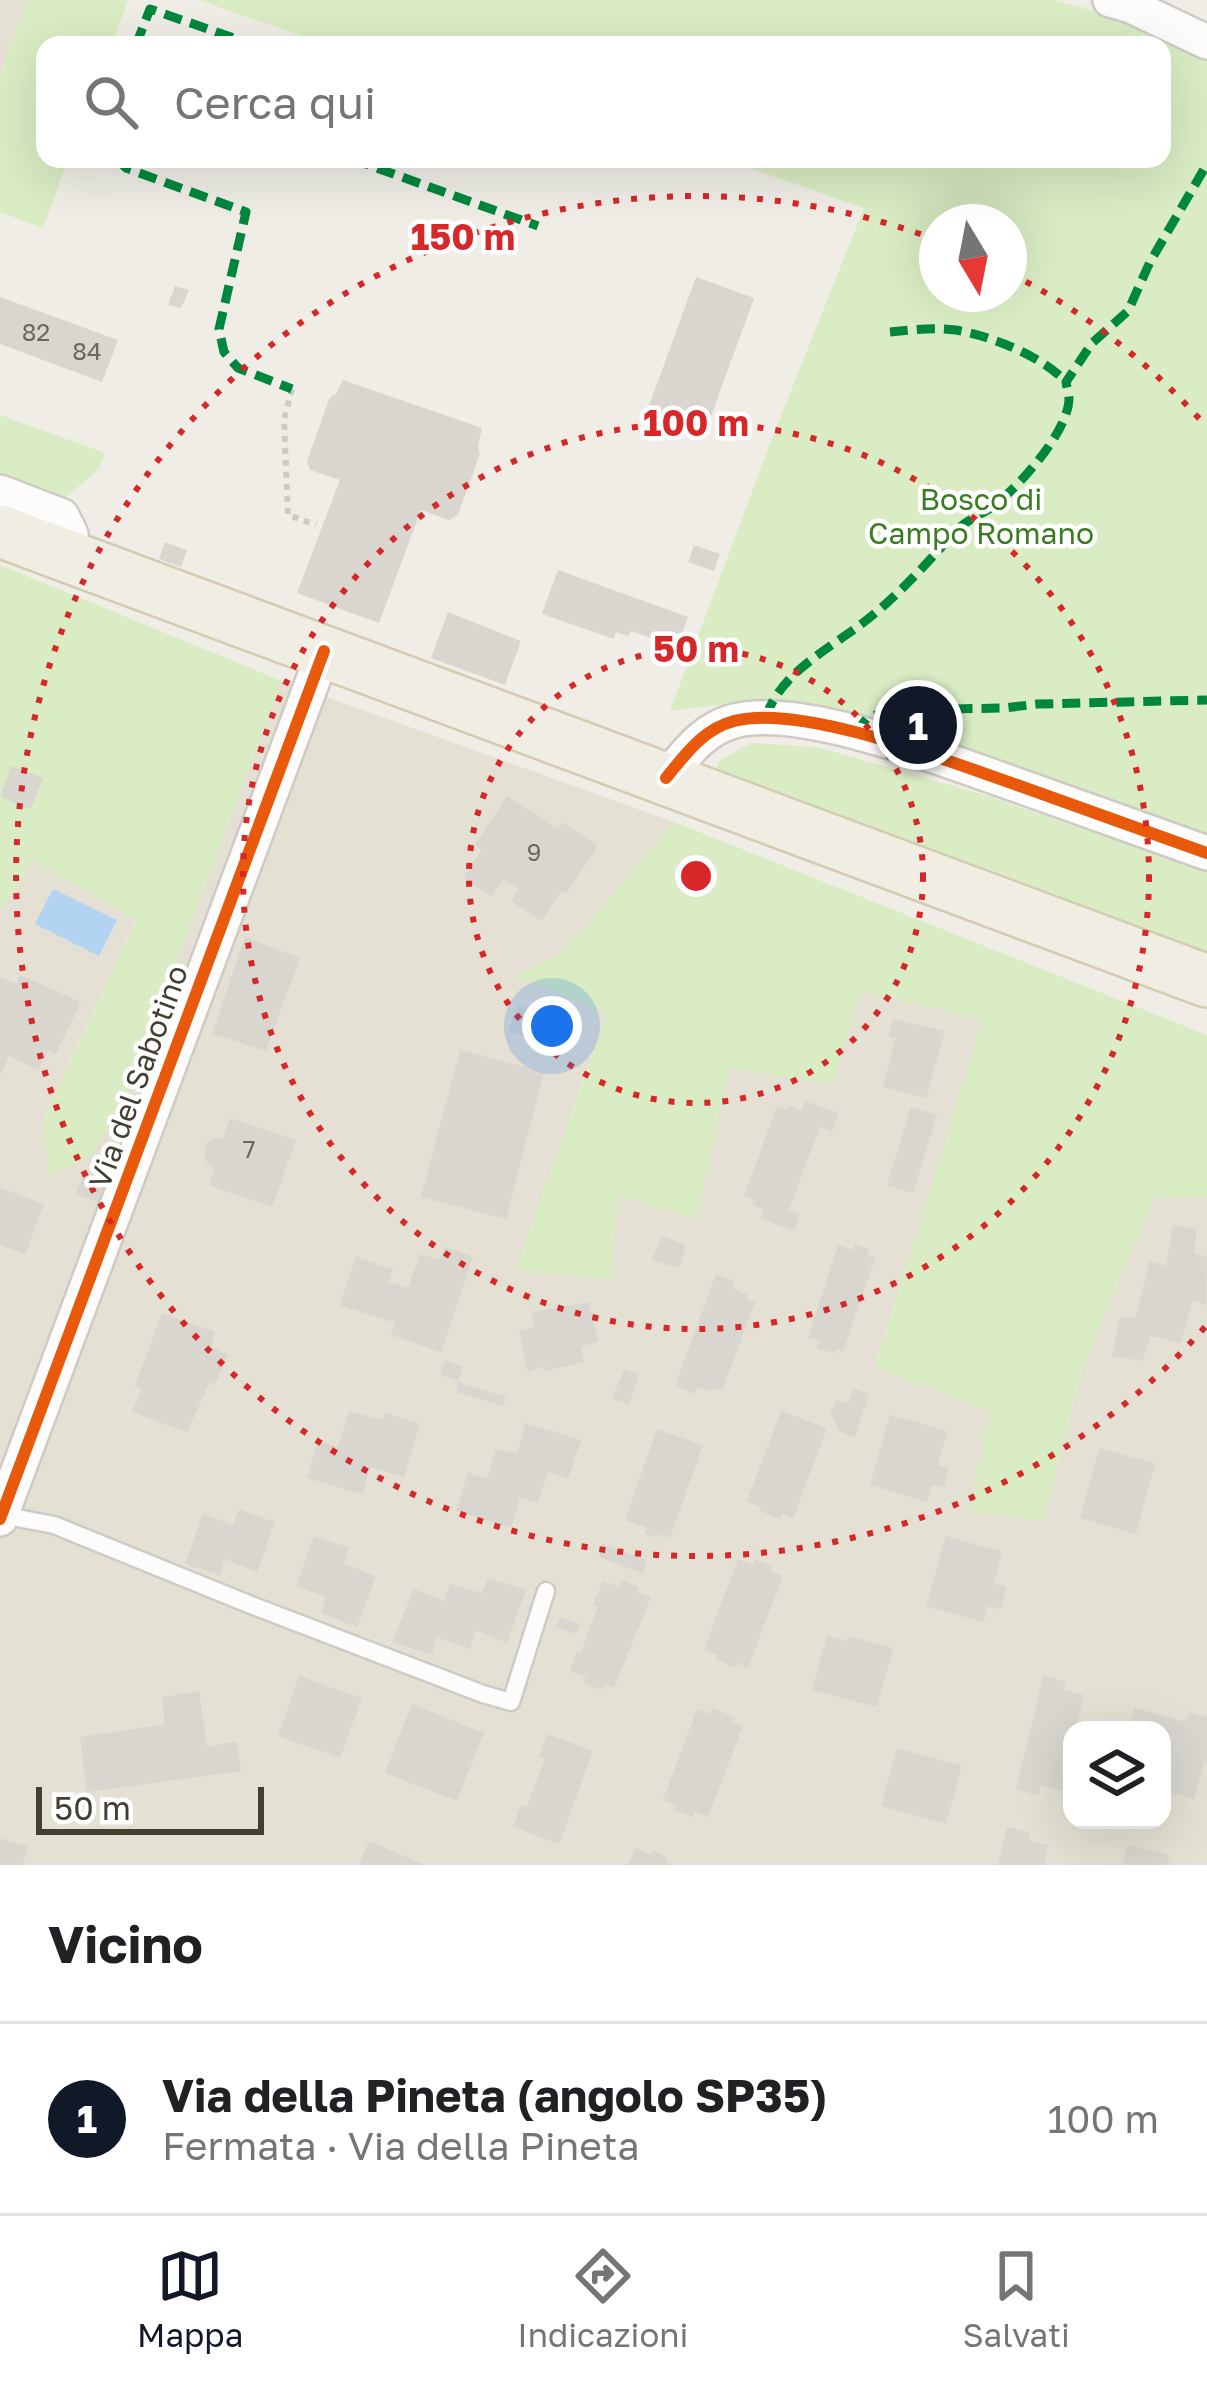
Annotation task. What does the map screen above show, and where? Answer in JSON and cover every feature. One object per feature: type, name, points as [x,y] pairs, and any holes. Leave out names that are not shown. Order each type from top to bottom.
[{"type":"main road","points":[[0,531],[1207,982]]},
{"type":"street","points":[[1110,0],[1207,42]]},
{"type":"street","points":[[0,493],[62,516],[71,534],[69,556]]},
{"type":"street","name":"Via del Sabotino","points":[[1,1517],[324,652]]},
{"type":"street","points":[[666,778],[709,730],[735,720],[800,721],[924,752],[1207,853]]},
{"type":"lane","name":"Via del Sabotino","points":[[1,1517],[54,1526],[511,1702],[546,1591]]},
{"type":"path","points":[[292,389],[284,419],[288,515],[316,525]]},
{"type":"shaded area","points":[[0,0],[27,0],[0,75]]},
{"type":"shaded area","points":[[282,681],[674,822],[563,953],[518,976],[607,1012],[516,1269],[618,1196],[730,1067],[861,990],[984,1019],[875,1366],[990,1411],[1043,1521],[1085,1362],[1154,1198],[1207,1198],[1207,1865],[0,1865],[0,911],[34,860],[136,919],[43,1119],[49,1175],[123,1103]]},
{"type":"green space","points":[[27,0],[128,0],[114,36],[36,36],[36,168],[65,168],[43,228],[0,212],[0,75]]},
{"type":"green space","name":"Bosco di Campo Romano","points":[[199,0],[1053,0],[1127,20],[1161,36],[302,36]]},
{"type":"green space","name":"Bosco di Campo Romano","points":[[1171,41],[1207,61],[1207,834],[947,742],[847,712],[759,700],[670,711],[864,208],[750,168],[1171,168]]},
{"type":"green space","points":[[0,415],[105,453],[99,469],[66,497],[0,472]]},
{"type":"green space","points":[[0,565],[282,681],[123,1103],[91,1156],[48,1176],[43,1120],[136,920],[34,860],[0,911]]},
{"type":"green space","points":[[751,743],[817,747],[988,796],[1207,872],[1207,952],[714,776],[719,761]]},
{"type":"green space","points":[[674,822],[1207,1035],[1207,1198],[1154,1198],[1085,1362],[1043,1521],[969,1511],[990,1411],[875,1367],[983,1019],[861,991],[832,1084],[729,1068],[697,1219],[619,1196],[610,1280],[516,1269],[607,1013],[516,976],[563,953]]},
{"type":"water","points":[[53,889],[117,920],[99,956],[35,924]]},
{"type":"building","points":[[696,277],[754,298],[703,438],[645,417]]},
{"type":"building","points":[[175,286],[189,290],[181,308],[168,305]]},
{"type":"building","points":[[0,297],[118,340],[102,382],[0,344]]},
{"type":"building","points":[[343,380],[482,428],[480,454],[458,515],[449,520],[421,510],[379,623],[297,593],[340,480],[310,470],[307,461],[330,397]]},
{"type":"building","points":[[165,542],[187,550],[181,567],[159,559]]},
{"type":"building","points":[[694,545],[720,554],[714,571],[688,562]]},
{"type":"building","points":[[558,570],[688,617],[672,663],[660,659],[666,643],[631,631],[628,636],[616,632],[614,639],[542,614]]},
{"type":"building","points":[[448,612],[521,641],[505,685],[431,658]]},
{"type":"building","points":[[11,766],[43,778],[31,809],[0,797]]},
{"type":"building","points":[[507,796],[558,829],[562,822],[598,845],[542,921],[511,901],[519,889],[503,879],[492,896],[463,878],[482,850],[475,845]]},
{"type":"building","points":[[245,937],[300,958],[266,1051],[212,1034]]},
{"type":"building","points":[[20,975],[81,1002],[56,1054],[48,1050],[38,1070],[9,1056],[0,1076],[0,977],[17,984]]},
{"type":"building","points":[[518,1005],[578,1025],[570,1051],[509,1031]]},
{"type":"building","points":[[893,1019],[945,1031],[926,1098],[883,1087],[896,1038],[889,1037]]},
{"type":"building","points":[[460,1050],[544,1072],[506,1219],[421,1197]]},
{"type":"building","points":[[805,1101],[839,1113],[832,1131],[820,1127],[789,1210],[800,1214],[794,1231],[761,1219],[764,1210],[744,1196],[777,1106],[802,1111]]},
{"type":"building","points":[[911,1107],[937,1115],[913,1193],[887,1185]]},
{"type":"building","points":[[230,1118],[296,1140],[272,1207],[209,1185],[215,1169],[204,1155],[207,1142],[223,1139]]},
{"type":"building","points":[[84,1173],[108,1182],[100,1203],[76,1194]]},
{"type":"building","points":[[0,1188],[44,1204],[25,1254],[0,1245]]},
{"type":"building","points":[[1173,1225],[1197,1229],[1194,1253],[1207,1257],[1206,1305],[1193,1300],[1181,1343],[1151,1336],[1142,1361],[1112,1356],[1120,1317],[1135,1319],[1150,1261],[1166,1266]]},
{"type":"building","points":[[662,1236],[686,1245],[679,1268],[652,1260]]},
{"type":"building","points":[[855,1244],[869,1249],[867,1256],[875,1258],[843,1352],[836,1349],[834,1353],[817,1348],[819,1341],[808,1338],[838,1245],[853,1250]]},
{"type":"building","points":[[445,1247],[473,1257],[441,1352],[391,1335],[395,1323],[340,1305],[356,1257],[393,1269],[389,1282],[408,1288],[420,1254],[440,1260]]},
{"type":"building","points":[[716,1274],[735,1281],[732,1288],[755,1302],[722,1391],[697,1387],[695,1394],[675,1386]]},
{"type":"building","points":[[589,1302],[598,1341],[581,1347],[584,1362],[528,1372],[519,1331],[534,1327],[532,1312]]},
{"type":"building","points":[[162,1313],[215,1332],[211,1347],[228,1355],[215,1385],[210,1381],[187,1432],[132,1412],[142,1389],[135,1386]]},
{"type":"building","points":[[445,1360],[463,1367],[458,1381],[440,1374]]},
{"type":"building","points":[[624,1369],[639,1374],[629,1404],[612,1399]]},
{"type":"building","points":[[458,1382],[506,1397],[503,1406],[456,1392]]},
{"type":"building","points":[[854,1389],[869,1394],[855,1437],[839,1431],[830,1413],[836,1400],[848,1403]]},
{"type":"building","points":[[349,1411],[383,1420],[385,1413],[420,1424],[404,1477],[370,1467],[363,1494],[307,1478],[318,1441],[338,1447]]},
{"type":"building","points":[[781,1411],[827,1428],[793,1518],[782,1514],[780,1519],[747,1501]]},
{"type":"building","points":[[890,1415],[947,1431],[938,1465],[949,1468],[944,1488],[932,1485],[927,1502],[870,1485]]},
{"type":"building","points":[[525,1423],[581,1440],[568,1479],[548,1472],[538,1503],[520,1498],[511,1528],[456,1511],[468,1473],[487,1479],[496,1449],[517,1454]]},
{"type":"building","points":[[657,1429],[703,1445],[670,1538],[645,1533],[647,1528],[625,1520]]},
{"type":"building","points":[[1099,1448],[1155,1463],[1136,1534],[1080,1518]]},
{"type":"building","points":[[239,1509],[275,1522],[257,1572],[224,1559],[220,1575],[185,1564],[203,1514],[233,1525]]},
{"type":"building","points":[[314,1536],[350,1548],[344,1564],[376,1576],[357,1627],[321,1613],[326,1597],[296,1586]]},
{"type":"building","points":[[946,1536],[1002,1552],[994,1584],[1007,1587],[1000,1609],[988,1606],[983,1622],[926,1606]]},
{"type":"building","points":[[603,1544],[647,1560],[642,1573],[599,1557]]},
{"type":"building","points":[[738,1559],[753,1565],[755,1559],[783,1576],[748,1668],[716,1660],[718,1655],[704,1650]]},
{"type":"building","points":[[488,1578],[526,1590],[507,1643],[475,1630],[470,1649],[437,1637],[432,1655],[392,1642],[414,1589],[444,1601],[450,1584],[482,1593]]},
{"type":"building","points":[[622,1580],[651,1597],[614,1688],[605,1685],[602,1690],[570,1671],[598,1607],[593,1605],[603,1581],[619,1587]]},
{"type":"building","points":[[560,1617],[580,1624],[576,1634],[556,1627]]},
{"type":"building","points":[[827,1636],[848,1641],[849,1636],[893,1648],[877,1707],[812,1690]]},
{"type":"building","points":[[299,1676],[362,1698],[340,1758],[278,1736]]},
{"type":"building","points":[[1043,1676],[1066,1682],[1064,1690],[1084,1695],[1078,1721],[1063,1721],[1061,1791],[1040,1785],[1038,1795],[1016,1790]]},
{"type":"building","points":[[199,1691],[207,1747],[237,1741],[241,1771],[87,1792],[80,1737],[165,1724],[162,1697]]},
{"type":"building","points":[[412,1704],[484,1733],[457,1801],[385,1773]]},
{"type":"building","points":[[712,1708],[735,1717],[733,1722],[743,1726],[708,1817],[695,1812],[693,1817],[663,1800],[697,1709],[710,1714]]},
{"type":"building","points":[[1135,1708],[1186,1722],[1189,1712],[1207,1717],[1207,1763],[1194,1799],[1171,1793],[1171,1721],[1131,1721]]},
{"type":"building","points":[[547,1734],[593,1751],[559,1844],[513,1827],[521,1805],[527,1807],[545,1759],[539,1757]]},
{"type":"building","points":[[897,1748],[962,1766],[946,1824],[881,1806]]},
{"type":"building","points":[[1007,1827],[1029,1832],[1028,1840],[1048,1845],[1044,1865],[998,1865]]},
{"type":"building","points":[[0,1838],[28,1847],[22,1865],[0,1865]]},
{"type":"building","points":[[369,1841],[425,1865],[359,1865]]},
{"type":"building","points":[[1128,1845],[1170,1855],[1167,1865],[1122,1865]]},
{"type":"building","points":[[635,1848],[667,1857],[674,1865],[628,1865]]},
{"type":"marked path","points":[[140,36],[150,9],[228,36]]},
{"type":"marked path","points":[[766,717],[794,675],[889,601],[960,527],[995,505],[1041,457],[1066,413],[1066,382],[1092,343],[1128,311],[1150,262],[1207,164]]},
{"type":"marked path","points":[[126,168],[246,212],[219,329],[224,352],[238,368],[292,389]]},
{"type":"marked path","points":[[377,168],[538,226]]},
{"type":"marked path","points":[[890,332],[948,329],[985,337],[1030,356],[1066,382]]},
{"type":"marked path","points":[[855,733],[868,717],[896,710],[1207,700]]},
{"type":"cycle path","points":[[0,1519],[324,651]]},
{"type":"cycle path","points":[[666,778],[696,744],[723,725],[763,718],[797,720],[916,750],[1207,853]]},
{"type":"place","name":"Via della Pineta (angolo SP35)","points":[[918,725]]}]
